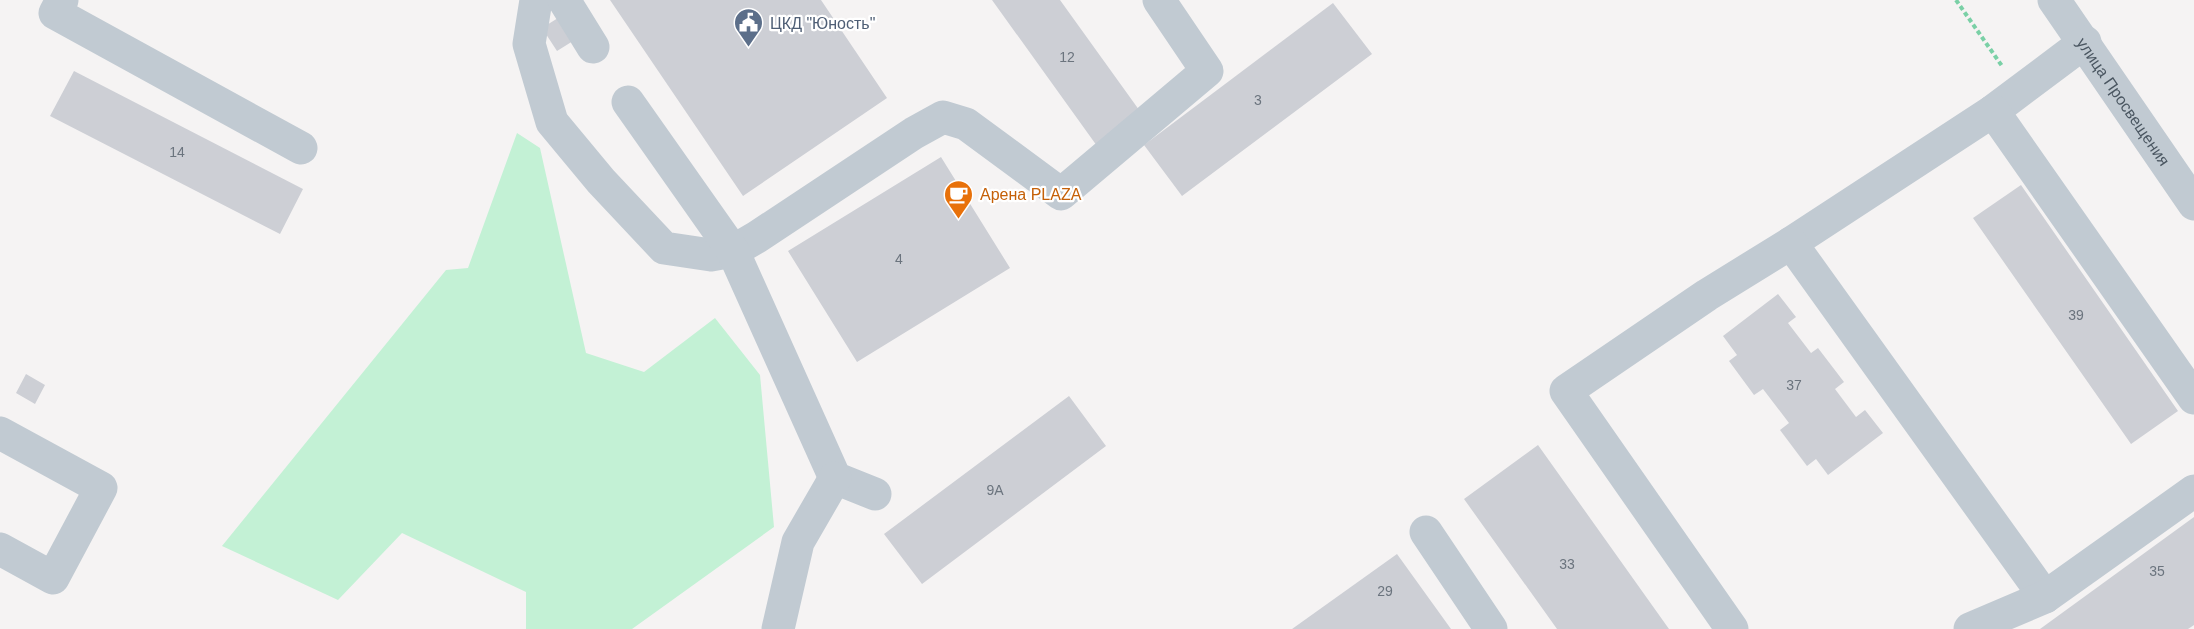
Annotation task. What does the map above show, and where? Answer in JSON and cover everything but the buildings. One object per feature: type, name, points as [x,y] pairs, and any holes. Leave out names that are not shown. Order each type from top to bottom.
[{"type":"street","points":[[62,0],[55,13],[301,148]]},
{"type":"street","points":[[536,0],[529,44],[552,122],[601,181],[664,248],[711,255],[733,251],[943,117],[966,124],[1061,194],[1207,71],[1159,0]]},
{"type":"street","points":[[564,0],[593,46]]},
{"type":"street","name":"улица Просвещения","points":[[2054,0],[2194,204]]},
{"type":"street","points":[[1732,629],[1566,391],[1707,295],[1993,111],[2085,42]]},
{"type":"street","points":[[628,102],[733,251],[835,478],[874,494]]},
{"type":"street","points":[[1993,111],[2194,398]]},
{"type":"street","points":[[1791,243],[2045,597]]},
{"type":"street","points":[[0,434],[101,488],[53,578],[0,549]]},
{"type":"street","points":[[778,629],[798,543],[835,478]]},
{"type":"street","points":[[1970,629],[2045,597],[2194,491]]},
{"type":"street","points":[[1426,531],[1491,629]]},
{"type":"green space","points":[[517,133],[540,148],[586,353],[644,372],[715,318],[760,375],[774,527],[632,629],[526,629],[526,592],[402,533],[338,600],[222,546],[446,270],[468,268]]},
{"type":"place","name":"ЦКД \"Юность\"","points":[[749,48]]},
{"type":"place","name":"Арена PLAZA","points":[[959,220]]}]
